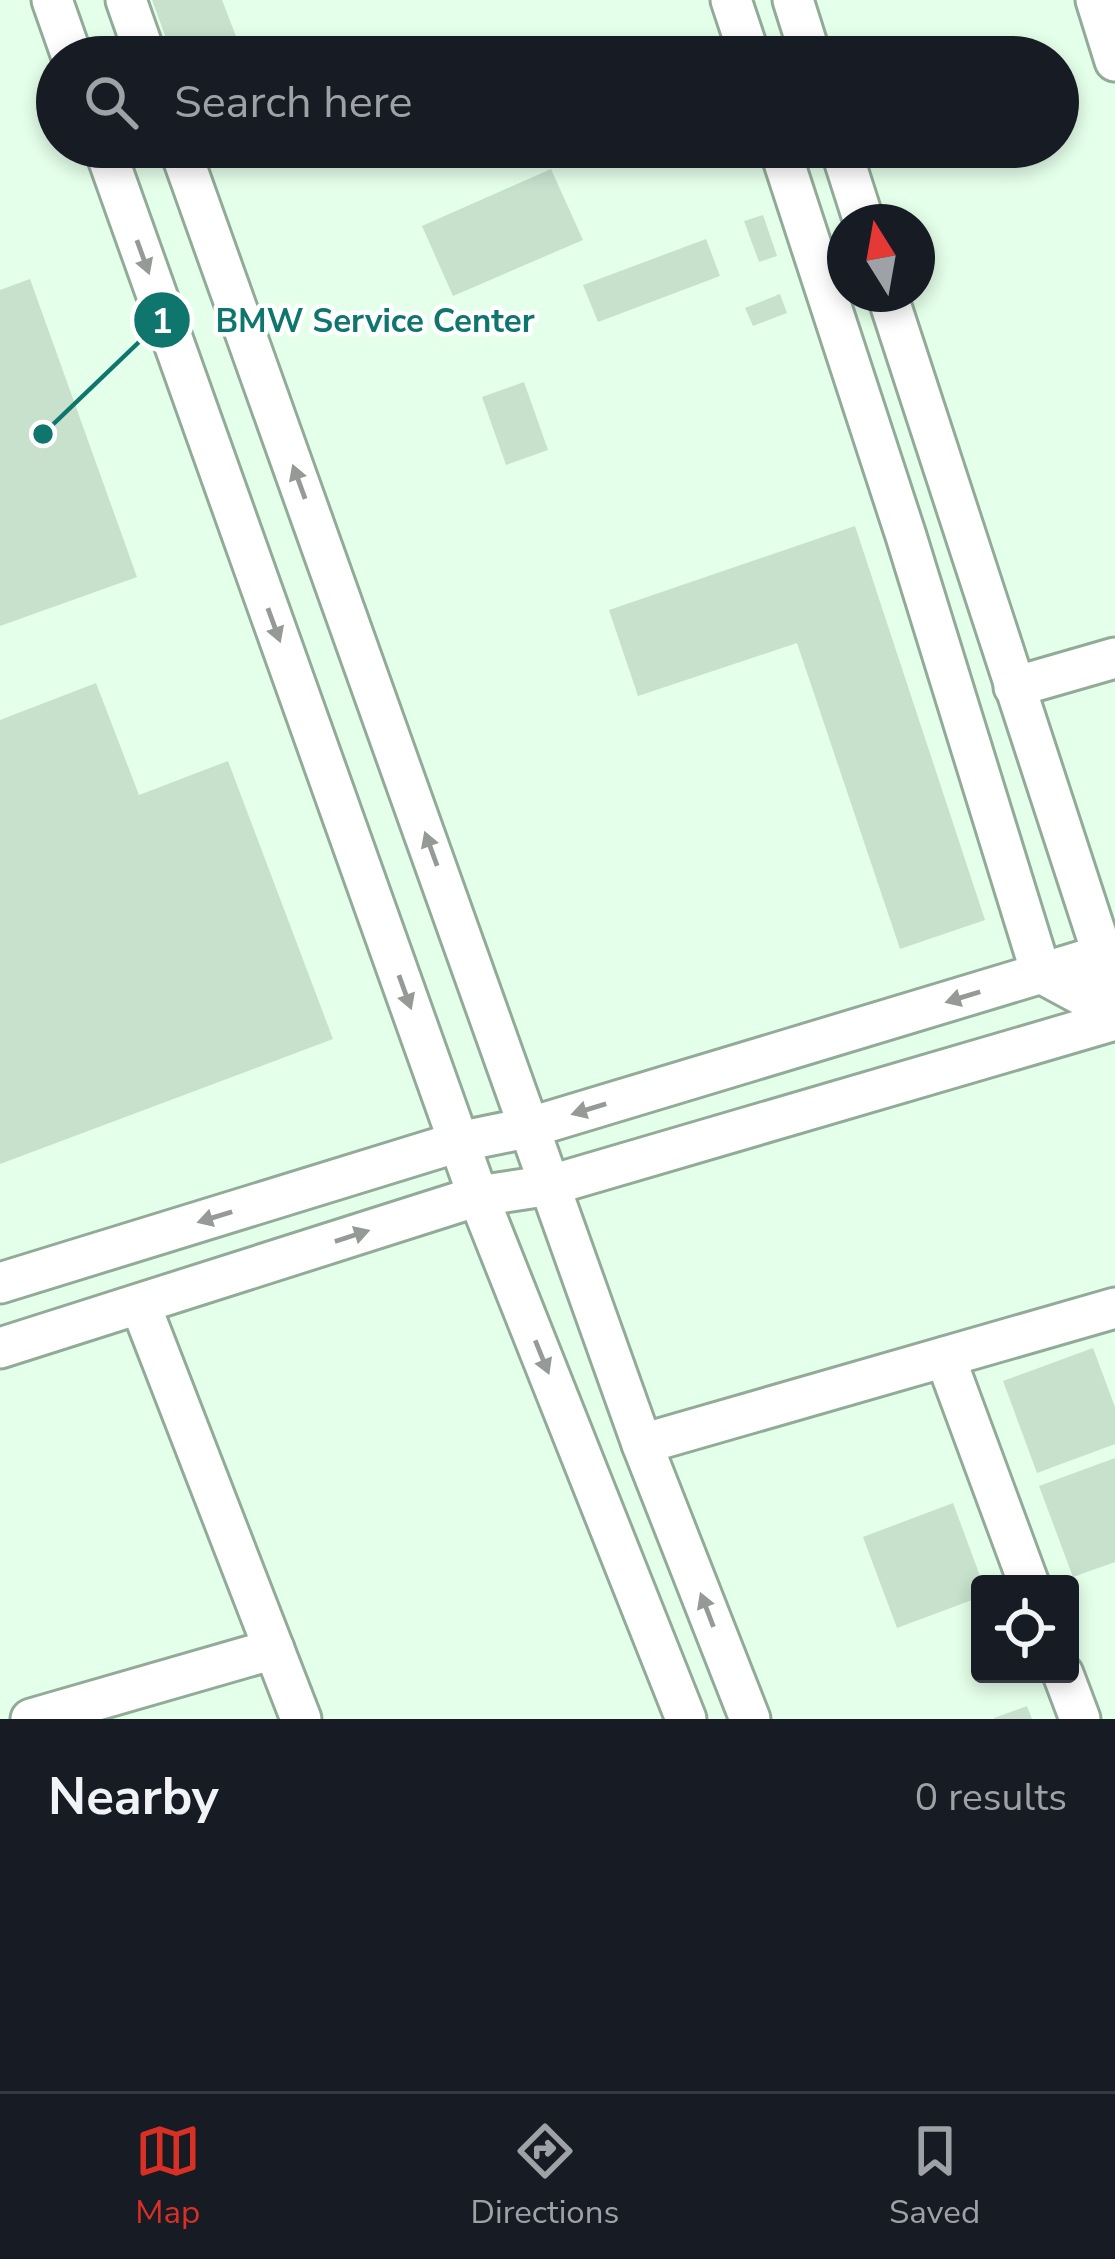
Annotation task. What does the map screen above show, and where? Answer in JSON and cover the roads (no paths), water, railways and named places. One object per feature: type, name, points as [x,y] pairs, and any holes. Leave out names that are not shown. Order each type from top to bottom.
[{"type":"street","points":[[52,0],[65,36]]},
{"type":"street","points":[[126,0],[139,36]]},
{"type":"street","points":[[731,0],[743,36]]},
{"type":"street","points":[[793,0],[804,36]]},
{"type":"street","points":[[1096,0],[1115,61]]},
{"type":"street","points":[[111,168],[478,1196],[686,1719]]},
{"type":"street","points":[[186,168],[642,1444],[750,1719]]},
{"type":"street","points":[[786,168],[1041,973],[1115,1016]]},
{"type":"street","points":[[847,168],[858,204]]},
{"type":"street","points":[[0,1283],[458,1142],[531,1127],[1041,973],[1111,966],[1014,687],[893,312]]},
{"type":"street","points":[[1014,687],[1115,658]]},
{"type":"street","points":[[0,1348],[478,1196],[551,1185],[1115,1016]]},
{"type":"street","points":[[140,1304],[301,1719]]},
{"type":"street","points":[[642,1444],[1115,1308]]},
{"type":"street","points":[[945,1357],[1026,1575]]},
{"type":"street","points":[[31,1719],[274,1649]]},
{"type":"street","points":[[1066,1683],[1080,1719]]},
{"type":"place","name":"BMW Service Center","points":[[43,434]]}]
